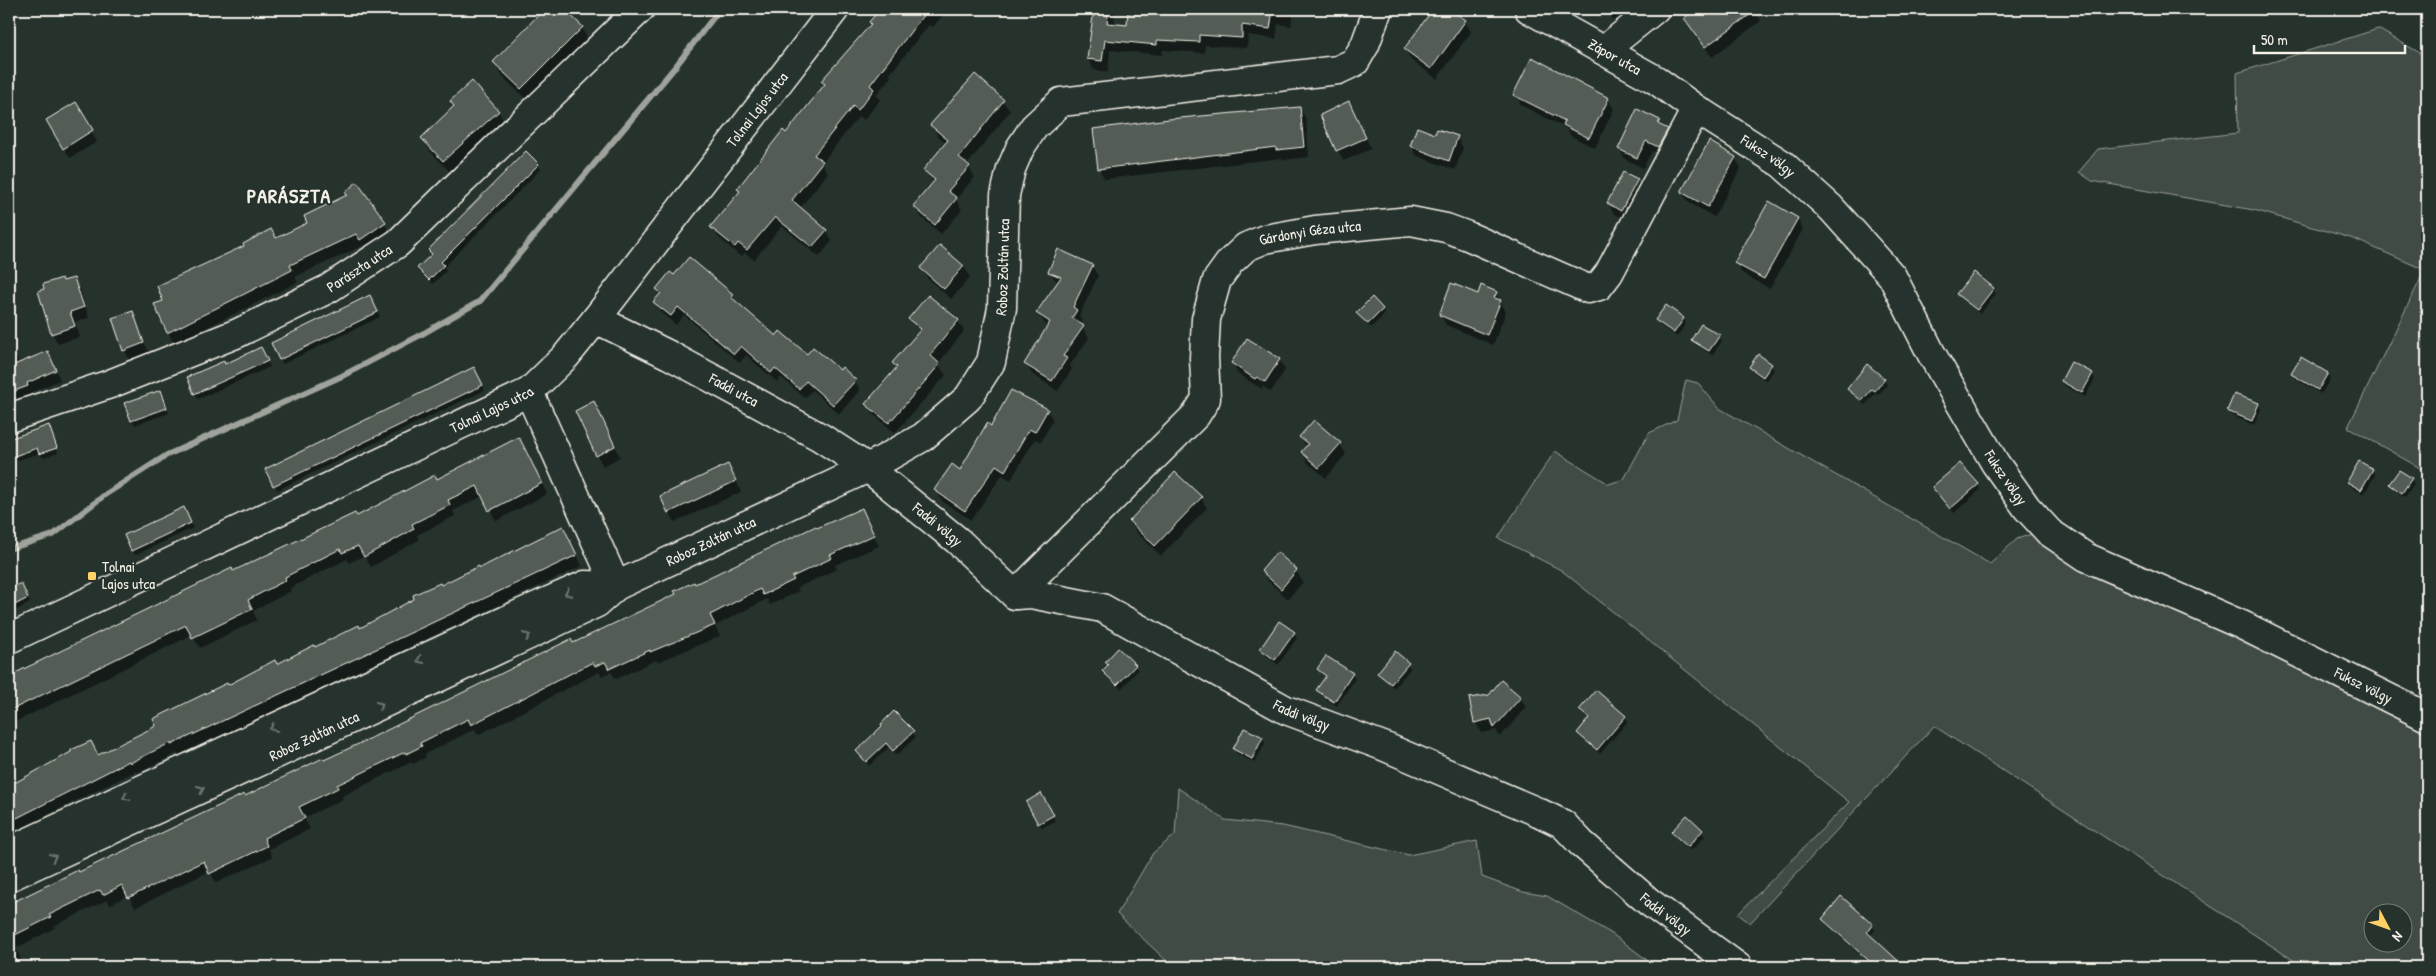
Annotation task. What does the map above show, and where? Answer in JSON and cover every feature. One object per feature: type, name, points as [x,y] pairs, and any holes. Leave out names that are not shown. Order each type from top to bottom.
[{"type":"street","name":"Parászta utca","points":[[9,418],[119,380],[238,332],[328,290],[398,243],[640,9]]},
{"type":"street","name":"Tolnai Lajos utca","points":[[9,639],[529,392],[566,356],[596,320],[835,9]]},
{"type":"street","name":"Roboz Zoltán utca","points":[[9,877],[270,758],[597,603],[616,586],[868,468],[923,437],[968,398],[991,362],[1002,308],[1005,195],[1011,169],[1020,148],[1034,127],[1061,102],[1338,70],[1356,62],[1365,45],[1378,9]]},
{"type":"street","name":"Zápor utca","points":[[1529,9],[1656,80],[1696,109]]},
{"type":"street","points":[[1604,50],[1655,9]]},
{"type":"street","name":"Gárdonyi Géza utca","points":[[1015,595],[1196,415],[1206,399],[1205,339],[1206,319],[1211,298],[1217,280],[1230,262],[1246,247],[1265,239],[1315,230],[1411,221],[1461,233],[1588,289],[1599,286],[1609,273],[1696,109]]},
{"type":"street","name":"Fuksz völgy","points":[[1696,109],[1782,164],[1831,208],[1892,276],[1931,353],[1995,463],[2027,508],[2049,532],[2086,557],[2242,625],[2427,717]]},
{"type":"street","name":"Faddi utca","points":[[596,320],[686,364],[820,437],[868,468]]},
{"type":"street","points":[[529,392],[616,586]]},
{"type":"street","name":"Faddi völgy","points":[[868,468],[958,540],[1015,595],[1031,594],[1102,608],[1286,710],[1425,763],[1563,824],[1581,844],[1649,902],[1738,967]]},
{"type":"street","name":"Roboz Zoltán utca","points":[[9,851],[585,585],[616,586]]},
{"type":"shaded area","points":[[2378,29],[2427,57],[2427,472],[2348,427],[2425,270],[2354,239],[2254,210],[2092,181],[2079,172],[2098,149],[2238,133],[2237,73]]},
{"type":"shaded area","points":[[1686,380],[1698,383],[1719,408],[1990,564],[2017,539],[2032,534],[2427,727],[2427,967],[2304,967],[1934,726],[1750,923],[1738,914],[1849,802],[1561,570],[1498,538],[1555,451],[1609,484],[1624,479],[1649,433],[1677,420]]},
{"type":"shaded area","points":[[1178,788],[1225,820],[1283,826],[1409,855],[1477,841],[1482,877],[1523,892],[1547,896],[1612,934],[1657,967],[1173,967],[1117,914],[1153,853],[1175,835]]},
{"type":"building","points":[[544,9],[564,9],[583,27],[521,89],[493,62]]},
{"type":"building","points":[[880,9],[928,9],[870,85],[874,89],[858,110],[853,106],[814,155],[823,161],[792,200],[827,230],[812,247],[775,217],[747,250],[738,243],[735,247],[710,227],[740,191],[737,189],[783,130],[786,133],[825,84],[821,81],[871,24],[869,22]]},
{"type":"building","points":[[1094,9],[1109,9],[1107,23],[1127,25],[1128,11],[1134,12],[1134,9],[1273,9],[1270,29],[1242,25],[1242,38],[1199,35],[1199,42],[1157,40],[1157,45],[1105,40],[1102,61],[1087,59]]},
{"type":"building","points":[[1433,9],[1450,9],[1466,20],[1431,69],[1404,49]]},
{"type":"building","points":[[1697,9],[1758,9],[1705,47],[1684,18]]},
{"type":"building","points":[[1532,57],[1609,98],[1589,138],[1563,125],[1565,121],[1513,95]]},
{"type":"building","points":[[975,74],[1004,100],[959,157],[970,166],[948,191],[957,198],[935,225],[913,206],[935,180],[923,170],[948,140],[930,125]]},
{"type":"building","points":[[472,81],[499,111],[443,161],[421,138],[454,106],[450,101]]},
{"type":"building","points":[[1349,101],[1366,138],[1336,151],[1320,115]]},
{"type":"building","points":[[76,102],[93,130],[63,149],[46,120]]},
{"type":"building","points":[[1300,107],[1304,147],[1276,150],[1276,147],[1098,169],[1093,129],[1169,119]]},
{"type":"building","points":[[1637,109],[1660,120],[1658,124],[1668,129],[1658,147],[1646,141],[1637,158],[1618,149]]},
{"type":"building","points":[[1417,127],[1435,134],[1437,129],[1458,136],[1449,161],[1410,146]]},
{"type":"building","points":[[1709,141],[1736,157],[1708,207],[1681,192]]},
{"type":"building","points":[[526,151],[539,164],[441,262],[444,265],[429,280],[417,268],[432,254],[428,250]]},
{"type":"building","points":[[1623,172],[1638,179],[1621,211],[1607,203]]},
{"type":"building","points":[[357,182],[386,222],[360,240],[356,234],[290,265],[292,270],[167,333],[154,304],[163,301],[157,286],[244,246],[243,244],[271,229],[276,238],[307,223],[304,216],[347,195],[345,192]]},
{"type":"building","points":[[1769,201],[1798,218],[1764,279],[1734,263]]},
{"type":"building","points":[[940,245],[964,266],[944,289],[920,268]]},
{"type":"building","points":[[1058,249],[1093,265],[1073,307],[1077,310],[1072,318],[1084,326],[1063,356],[1067,358],[1052,381],[1024,364],[1050,322],[1036,313],[1061,277],[1048,272]]},
{"type":"building","points":[[689,257],[733,294],[731,297],[776,336],[780,331],[807,354],[813,347],[840,370],[842,367],[856,380],[833,405],[806,381],[799,389],[775,368],[771,373],[741,346],[734,354],[678,307],[671,316],[653,302],[661,293],[656,289],[670,272],[674,275]]},
{"type":"building","points":[[1974,272],[1994,288],[1977,310],[1956,294]]},
{"type":"building","points":[[62,278],[63,281],[74,278],[84,307],[70,312],[75,326],[51,334],[38,291],[44,289],[43,284]]},
{"type":"building","points":[[1451,283],[1478,294],[1481,285],[1497,292],[1494,298],[1501,300],[1487,335],[1439,315]]},
{"type":"building","points":[[370,295],[378,312],[279,360],[271,343]]},
{"type":"building","points":[[928,295],[959,320],[930,355],[940,364],[889,423],[865,404],[897,367],[892,363],[921,329],[908,319]]},
{"type":"building","points":[[1372,297],[1383,309],[1368,324],[1356,313]]},
{"type":"building","points":[[1666,305],[1684,318],[1674,333],[1655,320]]},
{"type":"building","points":[[133,311],[144,343],[123,351],[112,318]]},
{"type":"building","points":[[1701,324],[1720,335],[1709,351],[1691,340]]},
{"type":"building","points":[[1247,338],[1280,359],[1265,382],[1257,377],[1255,379],[1231,363]]},
{"type":"building","points":[[261,347],[268,361],[194,394],[187,377],[224,361],[225,364]]},
{"type":"building","points":[[48,351],[56,370],[27,383],[28,386],[9,393],[9,367]]},
{"type":"building","points":[[1758,354],[1772,364],[1763,377],[1749,367]]},
{"type":"building","points":[[2301,357],[2328,373],[2318,390],[2291,374]]},
{"type":"building","points":[[2071,362],[2093,373],[2082,393],[2061,381]]},
{"type":"building","points":[[1867,364],[1885,379],[1875,391],[1872,389],[1862,401],[1847,389]]},
{"type":"building","points":[[474,367],[483,385],[273,486],[265,469]]},
{"type":"building","points":[[161,390],[167,408],[131,421],[124,403]]},
{"type":"building","points":[[1011,390],[1048,409],[1035,432],[1029,429],[1005,471],[996,465],[965,511],[934,490],[952,464],[960,470],[987,423],[991,426]]},
{"type":"building","points":[[2234,394],[2259,403],[2252,421],[2227,411]]},
{"type":"building","points":[[594,401],[615,446],[596,456],[575,411]]},
{"type":"building","points":[[1314,420],[1341,443],[1319,468],[1301,452],[1308,444],[1299,437]]},
{"type":"building","points":[[49,425],[57,448],[39,454],[37,448],[9,458],[9,439]]},
{"type":"building","points":[[519,437],[542,483],[489,511],[477,486],[448,500],[450,505],[412,524],[414,529],[364,557],[358,546],[342,553],[340,549],[285,577],[286,580],[248,600],[252,609],[192,638],[186,625],[9,711],[9,676],[232,568],[233,571],[355,513],[357,516],[435,475],[437,479]]},
{"type":"building","points":[[2359,461],[2373,469],[2361,490],[2347,482]]},
{"type":"building","points":[[1960,463],[1979,484],[1950,509],[1932,487]]},
{"type":"building","points":[[728,464],[736,481],[668,513],[660,496]]},
{"type":"building","points":[[2399,470],[2412,478],[2402,493],[2389,484]]},
{"type":"building","points":[[1175,472],[1202,497],[1155,546],[1129,521]]},
{"type":"building","points":[[184,507],[191,523],[131,551],[124,535]]},
{"type":"building","points":[[862,508],[874,535],[830,555],[832,558],[792,577],[794,580],[763,595],[760,589],[710,615],[715,625],[650,652],[650,650],[609,669],[605,662],[595,666],[593,662],[471,725],[468,719],[420,743],[422,746],[406,754],[405,752],[337,785],[338,788],[299,807],[305,818],[264,838],[267,846],[209,874],[204,861],[128,898],[122,885],[103,895],[100,890],[49,915],[51,917],[9,938],[9,904],[78,870],[79,872],[244,794],[245,796],[323,758],[324,760],[367,740],[571,639],[573,643],[676,594],[674,591],[694,582],[695,584],[816,526],[817,528]]},
{"type":"building","points":[[563,526],[577,555],[171,745],[170,743],[130,763],[129,761],[9,822],[9,786],[71,752],[71,750],[91,741],[98,755],[156,726],[153,719],[227,683],[228,685],[275,660],[277,664],[359,625],[360,628],[414,599],[413,595],[440,583],[441,585],[479,566],[480,568]]},
{"type":"building","points":[[1277,552],[1297,570],[1281,589],[1261,571]]},
{"type":"building","points":[[21,583],[28,598],[9,608],[9,589]]},
{"type":"building","points":[[1279,621],[1295,632],[1275,660],[1260,649]]},
{"type":"building","points":[[1118,648],[1136,665],[1117,685],[1102,671],[1108,665],[1105,662]]},
{"type":"building","points":[[1395,651],[1409,663],[1391,684],[1377,673]]},
{"type":"building","points":[[1326,656],[1353,673],[1334,702],[1316,690],[1326,676],[1317,669]]},
{"type":"building","points":[[1501,680],[1521,697],[1494,728],[1491,719],[1474,723],[1469,698],[1489,695]]},
{"type":"building","points":[[1596,690],[1626,716],[1597,750],[1577,733],[1589,718],[1579,710]]},
{"type":"building","points":[[894,711],[914,731],[893,751],[886,743],[866,762],[856,751],[882,726],[881,724]]},
{"type":"building","points":[[1244,728],[1263,737],[1252,759],[1233,749]]},
{"type":"building","points":[[1041,793],[1054,815],[1038,824],[1026,802]]},
{"type":"building","points":[[1687,815],[1703,830],[1688,847],[1671,832]]},
{"type":"building","points":[[1841,896],[1873,924],[1867,932],[1905,967],[1876,967],[1822,919]]},
{"type":"waterway","points":[[9,549],[53,535],[106,494],[167,455],[342,376],[480,301],[675,67],[720,9]]},
{"type":"place","name":"Tolnai Lajos utca","points":[[92,576]]},
{"type":"district","name":"PARÁSZTA","points":[[289,196]]}]
